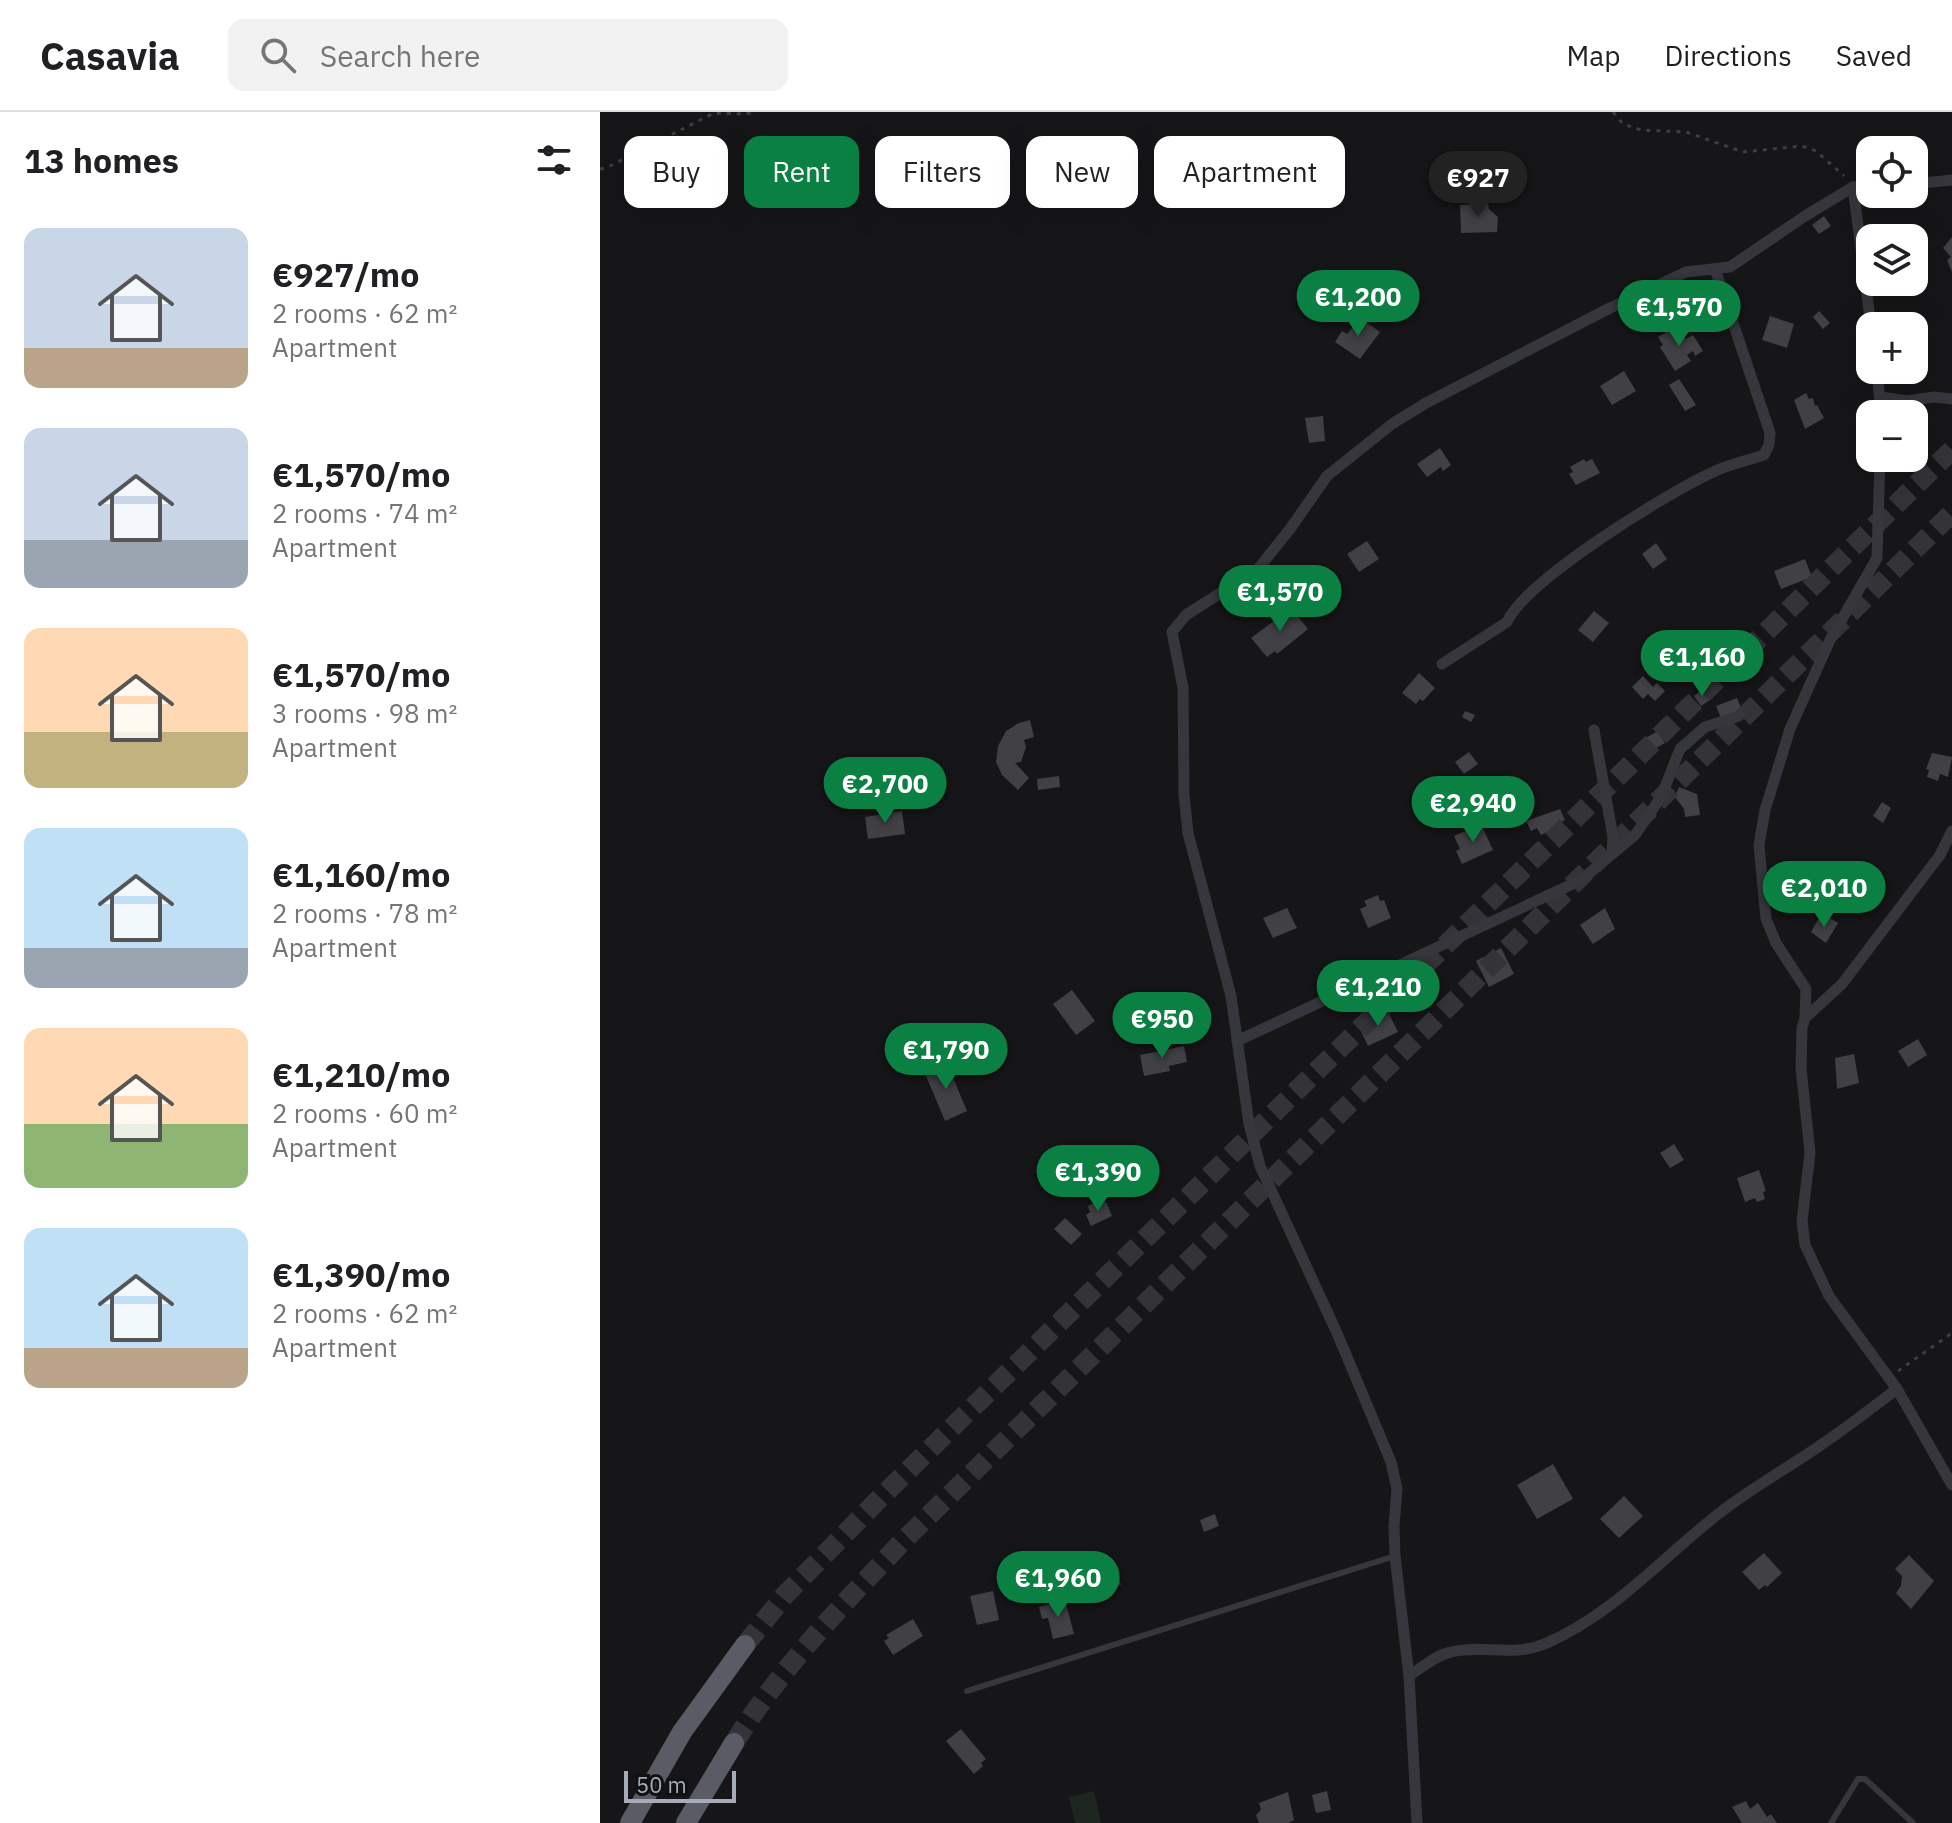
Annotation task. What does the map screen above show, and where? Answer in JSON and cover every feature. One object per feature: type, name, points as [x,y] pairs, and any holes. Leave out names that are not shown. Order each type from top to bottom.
[{"type":"highway","points":[[630,1823],[682,1732],[745,1645]]},
{"type":"highway","points":[[686,1823],[734,1743]]},
{"type":"street","points":[[1928,183],[1952,180]]},
{"type":"street","points":[[1417,1823],[1409,1676],[1395,1556],[1397,1489],[1391,1462],[1337,1333],[1260,1166],[1249,1124],[1231,996],[1188,833],[1184,794],[1183,688],[1172,632],[1178,623],[1258,569],[1327,476],[1392,424],[1426,403],[1686,272],[1730,267],[1853,187],[1869,312]]},
{"type":"street","points":[[1442,664],[1507,622],[1512,611],[1537,587],[1655,503],[1713,472],[1764,455],[1770,433],[1715,269]]},
{"type":"street","points":[[1879,384],[1881,397],[1907,401],[1934,397],[1952,399]]},
{"type":"street","points":[[1880,472],[1877,558],[1830,640],[1790,729],[1765,810],[1759,845],[1766,919],[1776,943],[1806,989],[1801,1068],[1810,1153],[1802,1221],[1805,1245],[1829,1296],[1897,1389],[1952,1485]]},
{"type":"street","points":[[1237,1041],[1581,880],[1635,835],[1661,797],[1680,749],[1705,727],[1739,716]]},
{"type":"street","points":[[1594,730],[1613,837],[1612,854]]},
{"type":"street","points":[[1805,1018],[1842,984],[1940,855],[1952,831]]},
{"type":"street","points":[[1409,1676],[1448,1652],[1481,1648],[1514,1652],[1546,1643],[1602,1611],[1642,1581],[1674,1549],[1719,1512],[1828,1441],[1897,1389]]},
{"type":"lane","points":[[967,1691],[1395,1556]]},
{"type":"lane","points":[[1831,1823],[1852,1785],[1858,1779],[1865,1779],[1913,1823]]},
{"type":"path","points":[[600,169],[714,113],[756,112]]},
{"type":"path","points":[[1613,112],[1623,124],[1641,130],[1686,132],[1743,152],[1802,146],[1816,151],[1853,187]]},
{"type":"path","points":[[1889,1378],[1952,1333]]},
{"type":"shaded area","points":[[1094,1791],[1101,1823],[1075,1823],[1069,1797]]},
{"type":"building","points":[[1488,203],[1489,209],[1498,217],[1497,232],[1461,233],[1460,205]]},
{"type":"building","points":[[1824,216],[1831,226],[1819,234],[1812,225]]},
{"type":"building","points":[[1952,237],[1952,272],[1947,260],[1951,257],[1943,248]]},
{"type":"building","points":[[1819,311],[1830,323],[1823,329],[1813,317]]},
{"type":"building","points":[[1770,316],[1794,324],[1787,348],[1762,340]]},
{"type":"building","points":[[1360,318],[1380,332],[1360,359],[1335,342],[1342,331],[1347,334]]},
{"type":"building","points":[[1677,326],[1685,339],[1693,335],[1703,351],[1695,356],[1693,351],[1687,355],[1691,361],[1675,371],[1660,347],[1663,345],[1658,337]]},
{"type":"building","points":[[1624,371],[1636,391],[1612,405],[1600,386]]},
{"type":"building","points":[[1679,379],[1696,405],[1685,411],[1669,385]]},
{"type":"building","points":[[1806,393],[1809,399],[1813,398],[1824,418],[1805,429],[1794,400]]},
{"type":"building","points":[[1323,416],[1325,441],[1309,443],[1305,418]]},
{"type":"building","points":[[1440,448],[1451,465],[1443,471],[1441,467],[1427,477],[1417,464]]},
{"type":"building","points":[[1584,459],[1586,462],[1592,459],[1600,473],[1576,485],[1569,474],[1573,472],[1570,467]]},
{"type":"building","points":[[1367,541],[1379,559],[1359,572],[1347,554]]},
{"type":"building","points":[[1656,543],[1667,559],[1653,569],[1642,554]]},
{"type":"building","points":[[1805,559],[1812,577],[1781,589],[1774,571]]},
{"type":"building","points":[[1291,608],[1308,629],[1277,654],[1275,651],[1267,657],[1251,638]]},
{"type":"building","points":[[1594,611],[1609,623],[1593,642],[1578,630]]},
{"type":"building","points":[[1419,673],[1435,688],[1416,704],[1402,693]]},
{"type":"building","points":[[1643,676],[1653,687],[1657,683],[1665,691],[1655,701],[1648,694],[1643,699],[1632,687]]},
{"type":"building","points":[[1702,690],[1710,700],[1701,706],[1694,696]]},
{"type":"building","points":[[1737,698],[1742,710],[1721,718],[1716,706]]},
{"type":"building","points":[[1465,711],[1475,715],[1471,722],[1462,717]]},
{"type":"building","points":[[1030,720],[1034,737],[1024,740],[1026,747],[1021,762],[1015,763],[1029,778],[1018,790],[1002,775],[996,762],[998,746],[1006,731]]},
{"type":"building","points":[[1658,731],[1665,743],[1649,752],[1642,740]]},
{"type":"building","points":[[1469,752],[1478,764],[1464,774],[1455,762]]},
{"type":"building","points":[[1932,753],[1952,757],[1948,777],[1940,774],[1938,781],[1927,777],[1929,770],[1926,769]]},
{"type":"building","points":[[1059,776],[1060,787],[1038,790],[1037,779]]},
{"type":"building","points":[[1679,787],[1697,794],[1700,815],[1685,817],[1684,809],[1675,797]]},
{"type":"building","points":[[1882,802],[1891,808],[1883,823],[1873,816]]},
{"type":"building","points":[[1560,809],[1565,820],[1553,826],[1554,829],[1541,835],[1537,828],[1531,831],[1526,821]]},
{"type":"building","points":[[902,811],[905,834],[868,839],[865,817]]},
{"type":"building","points":[[1481,824],[1493,850],[1462,864],[1454,836]]},
{"type":"building","points":[[1378,895],[1380,901],[1384,900],[1391,918],[1368,928],[1360,909],[1367,906],[1364,901]]},
{"type":"building","points":[[1287,908],[1297,928],[1273,938],[1263,918]]},
{"type":"building","points":[[1605,908],[1615,929],[1593,944],[1580,925]]},
{"type":"building","points":[[1820,916],[1838,923],[1826,943],[1811,932]]},
{"type":"building","points":[[1501,948],[1514,974],[1489,987],[1476,961]]},
{"type":"building","points":[[1072,990],[1095,1021],[1076,1035],[1053,1004]]},
{"type":"building","points":[[1387,1010],[1398,1032],[1368,1046],[1358,1025]]},
{"type":"building","points":[[1918,1039],[1927,1055],[1908,1067],[1898,1051]]},
{"type":"building","points":[[1184,1046],[1187,1062],[1169,1066],[1170,1071],[1144,1076],[1140,1055]]},
{"type":"building","points":[[1854,1054],[1859,1083],[1837,1089],[1835,1058]]},
{"type":"building","points":[[946,1061],[967,1111],[945,1121],[924,1071]]},
{"type":"building","points":[[1674,1144],[1684,1160],[1670,1168],[1660,1153]]},
{"type":"building","points":[[1759,1170],[1766,1191],[1763,1192],[1765,1199],[1757,1202],[1755,1198],[1745,1202],[1737,1178]]},
{"type":"building","points":[[1100,1200],[1106,1202],[1112,1216],[1091,1226],[1086,1215],[1090,1212],[1088,1206]]},
{"type":"building","points":[[1065,1218],[1082,1234],[1071,1245],[1054,1229]]},
{"type":"building","points":[[1553,1464],[1573,1499],[1537,1519],[1517,1485]]},
{"type":"building","points":[[1624,1496],[1643,1516],[1619,1538],[1600,1519]]},
{"type":"building","points":[[1215,1514],[1219,1526],[1204,1532],[1200,1520]]},
{"type":"building","points":[[1764,1553],[1782,1573],[1759,1590],[1742,1572]]},
{"type":"building","points":[[1909,1555],[1934,1581],[1911,1609],[1896,1593],[1902,1576],[1895,1569]]},
{"type":"building","points":[[1115,1565],[1121,1585],[1090,1592],[1087,1580]]},
{"type":"building","points":[[993,1591],[999,1620],[977,1625],[970,1596]]},
{"type":"building","points":[[1065,1600],[1074,1634],[1053,1639],[1048,1618],[1042,1619],[1039,1607]]},
{"type":"building","points":[[913,1619],[923,1636],[893,1655],[884,1641],[889,1638],[886,1635]]},
{"type":"building","points":[[961,1729],[986,1759],[974,1774],[946,1741]]},
{"type":"building","points":[[1327,1791],[1331,1810],[1316,1813],[1312,1795]]},
{"type":"building","points":[[1288,1792],[1294,1820],[1288,1823],[1259,1823],[1256,1815],[1261,1810],[1259,1803]]},
{"type":"building","points":[[1746,1801],[1750,1809],[1758,1803],[1767,1817],[1771,1814],[1777,1823],[1742,1823],[1732,1807]]},
{"type":"tunnel","points":[[745,1645],[785,1595],[881,1497],[1952,450]]},
{"type":"tunnel","points":[[734,1743],[792,1663],[902,1542],[1952,513]]}]
